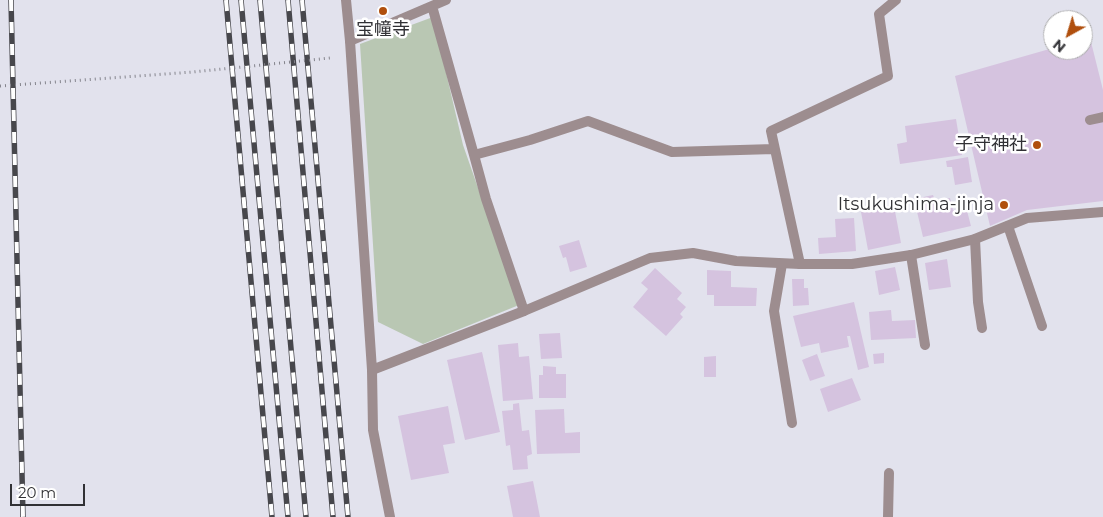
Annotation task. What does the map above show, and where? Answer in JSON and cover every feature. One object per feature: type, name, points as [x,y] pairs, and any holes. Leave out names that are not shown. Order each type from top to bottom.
[{"type":"street","points":[[346,0],[372,370],[374,430],[390,517]]},
{"type":"street","points":[[350,41],[446,0]]},
{"type":"street","points":[[800,264],[771,131],[888,76],[879,14],[896,0]]},
{"type":"street","points":[[432,6],[486,198],[524,311]]},
{"type":"street","points":[[1090,120],[1103,117]]},
{"type":"street","points":[[474,155],[530,140],[588,121],[672,152],[774,149]]},
{"type":"street","points":[[372,370],[524,311],[650,258],[693,253],[736,261],[782,264],[852,264],[911,255],[975,239],[1027,218],[1103,212]]},
{"type":"street","points":[[1008,226],[1042,326]]},
{"type":"street","points":[[975,239],[978,302],[982,328]]},
{"type":"street","points":[[911,255],[924,345]]},
{"type":"street","points":[[782,264],[774,311],[792,423]]},
{"type":"street","points":[[888,517],[890,473]]},
{"type":"path","points":[[0,86],[194,72],[330,58]]},
{"type":"green space","points":[[433,17],[463,145],[519,305],[423,344],[378,322],[360,44]]},
{"type":"building","name":"子守神社","points":[[1093,50],[1103,90],[1103,201],[1027,210],[990,226],[955,76],[1043,51],[1043,60],[1093,60]]},
{"type":"building","points":[[956,119],[962,155],[900,164],[897,144],[907,142],[905,126]]},
{"type":"building","points":[[968,157],[972,182],[955,185],[952,167],[947,167],[946,161]]},
{"type":"building","points":[[933,195],[935,201],[950,198],[953,210],[966,207],[971,226],[923,237],[914,199]]},
{"type":"building","points":[[894,206],[901,243],[868,250],[861,212]]},
{"type":"building","points":[[854,218],[856,251],[819,254],[818,238],[836,237],[835,219]]},
{"type":"building","points":[[579,240],[587,267],[570,272],[566,257],[563,258],[559,246]]},
{"type":"building","points":[[947,259],[951,287],[929,290],[925,263]]},
{"type":"building","points":[[895,267],[900,290],[879,295],[875,271]]},
{"type":"building","points":[[655,268],[682,293],[677,299],[686,307],[680,314],[683,317],[666,336],[633,307],[648,289],[641,283]]},
{"type":"building","points":[[707,270],[731,271],[731,287],[757,288],[756,306],[714,306],[714,295],[707,295]]},
{"type":"building","points":[[792,279],[804,279],[804,288],[808,288],[809,305],[793,306]]},
{"type":"building","points":[[854,302],[869,367],[858,370],[850,336],[847,336],[849,347],[821,353],[819,343],[801,347],[793,316]]},
{"type":"building","points":[[891,310],[892,321],[915,320],[916,338],[871,340],[869,312]]},
{"type":"building","points":[[560,333],[562,358],[541,359],[539,334]]},
{"type":"building","points":[[518,343],[519,357],[529,356],[533,399],[503,401],[498,345]]},
{"type":"building","points":[[482,352],[500,432],[465,440],[447,360]]},
{"type":"building","points":[[884,353],[884,363],[874,364],[873,354]]},
{"type":"building","points":[[817,354],[825,376],[810,381],[802,360]]},
{"type":"building","points":[[716,356],[716,377],[704,377],[704,357]]},
{"type":"building","points":[[543,366],[556,367],[556,374],[566,374],[566,398],[539,398],[539,375],[543,375]]},
{"type":"building","points":[[852,378],[861,400],[828,412],[820,389]]},
{"type":"building","points":[[519,403],[522,431],[529,430],[532,454],[527,456],[528,469],[513,470],[510,445],[506,446],[502,411],[513,410],[513,404]]},
{"type":"building","points":[[448,406],[455,443],[443,445],[449,473],[411,480],[398,416]]},
{"type":"building","points":[[564,409],[565,433],[580,432],[580,453],[537,454],[535,410]]},
{"type":"building","points":[[533,481],[540,517],[513,517],[507,486]]},
{"type":"railway","points":[[11,0],[23,517]]},
{"type":"railway","points":[[226,0],[272,517]]},
{"type":"railway","points":[[241,0],[288,517]]},
{"type":"railway","points":[[260,0],[306,517]]},
{"type":"railway","points":[[288,0],[333,517]]},
{"type":"railway","points":[[302,0],[348,517]]},
{"type":"place","name":"宝幢寺","points":[[383,11]]},
{"type":"place","name":"子守神社","points":[[1037,145]]},
{"type":"place","name":"Itsukushima-jinja","points":[[1004,205]]}]
